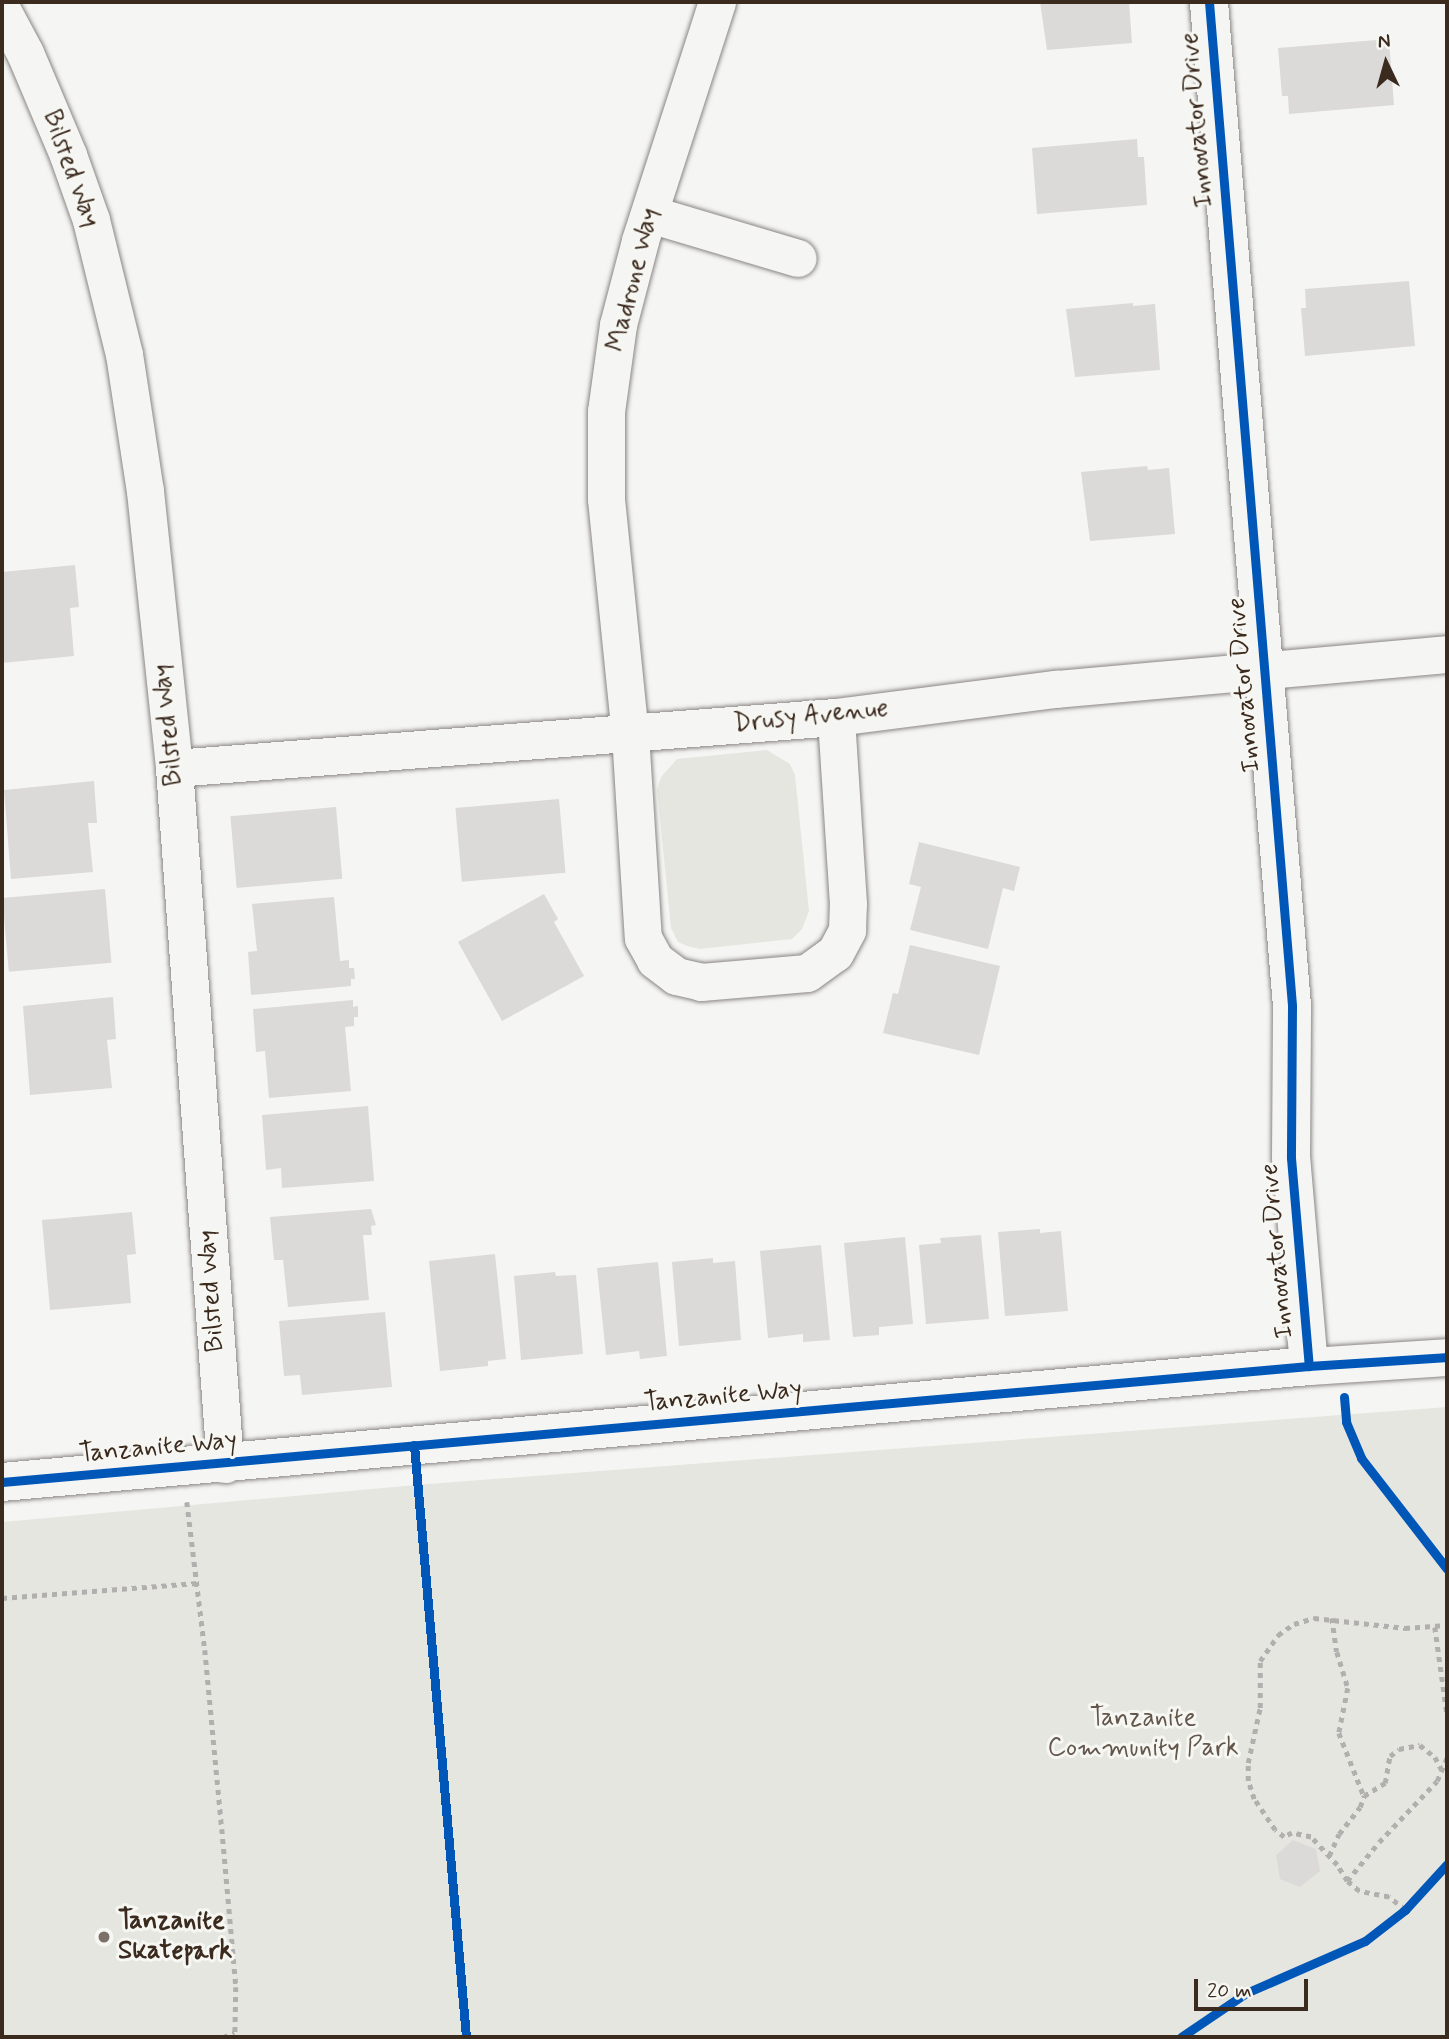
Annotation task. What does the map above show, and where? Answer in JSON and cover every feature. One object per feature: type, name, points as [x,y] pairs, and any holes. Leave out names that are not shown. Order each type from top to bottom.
[{"type":"street","name":"Madrone Way","points":[[717,2],[618,325],[606,411],[606,499],[630,734],[643,938],[655,960],[676,976],[701,982],[807,973],[835,953],[847,930],[848,904],[836,717]]},
{"type":"street","name":"Innovator Drive","points":[[1209,2],[1292,1006],[1291,1158],[1309,1366]]},
{"type":"street","name":"Bilsted Way","points":[[2,10],[13,59],[68,155],[91,219],[124,354],[145,491],[174,768],[225,1464]]},
{"type":"street","points":[[650,214],[798,258]]},
{"type":"street","name":"Drusy Avenue","points":[[174,768],[836,717],[1056,689],[1264,668],[1447,654]]},
{"type":"street","name":"Tanzanite Way","points":[[2,1482],[1309,1366],[1447,1357]]},
{"type":"path","points":[[186,1499],[197,1583],[236,1987],[235,2035],[223,2037]]},
{"type":"path","points":[[2,1598],[197,1583]]},
{"type":"path","points":[[1332,1618],[1337,1652],[1348,1688],[1339,1733],[1364,1796]]},
{"type":"path","points":[[1405,1910],[1389,1898],[1359,1891],[1347,1881],[1311,1837],[1292,1833],[1284,1837],[1275,1830],[1254,1799],[1248,1781],[1248,1763],[1260,1708],[1260,1661],[1278,1634],[1294,1624],[1332,1618],[1405,1628],[1447,1625]]},
{"type":"path","points":[[1435,1627],[1447,1714]]},
{"type":"path","points":[[1329,1856],[1339,1834],[1360,1807],[1364,1796],[1385,1783],[1390,1756],[1399,1749],[1420,1745],[1435,1757],[1442,1770]]},
{"type":"path","points":[[1347,1881],[1379,1842],[1423,1798],[1447,1758]]},
{"type":"green space","points":[[767,750],[790,764],[795,775],[809,911],[802,929],[792,939],[700,949],[687,946],[678,942],[671,928],[657,790],[661,777],[677,759]]},
{"type":"green space","name":"Tanzanite Community Park","points":[[1447,1407],[1447,2037],[2,2037],[2,1522],[428,1484]]},
{"type":"building","points":[[1040,2],[1129,2],[1132,43],[1047,50]]},
{"type":"building","points":[[1389,39],[1394,105],[1289,114],[1288,96],[1282,96],[1278,48]]},
{"type":"building","points":[[1137,139],[1138,157],[1144,157],[1147,205],[1037,214],[1032,148]]},
{"type":"building","points":[[1409,281],[1415,346],[1305,356],[1301,308],[1306,308],[1305,289]]},
{"type":"building","points":[[1133,303],[1133,306],[1155,304],[1160,370],[1075,377],[1066,309]]},
{"type":"building","points":[[1147,466],[1148,470],[1169,468],[1175,534],[1090,541],[1081,472]]},
{"type":"building","points":[[75,565],[79,607],[70,608],[74,656],[2,663],[2,572]]},
{"type":"building","points":[[94,781],[97,823],[88,823],[93,872],[11,879],[4,790]]},
{"type":"building","points":[[559,799],[565,873],[462,882],[455,808]]},
{"type":"building","points":[[336,807],[342,879],[237,888],[230,816]]},
{"type":"building","points":[[919,842],[1020,867],[1014,891],[1003,888],[988,949],[910,930],[921,887],[909,884]]},
{"type":"building","points":[[105,889],[111,963],[9,972],[2,898]]},
{"type":"building","points":[[544,894],[558,919],[554,922],[584,976],[502,1021],[458,942]]},
{"type":"building","points":[[334,897],[340,961],[349,960],[349,968],[354,968],[355,979],[351,979],[351,986],[251,995],[248,952],[257,951],[252,904]]},
{"type":"building","points":[[910,945],[1000,966],[979,1055],[883,1033],[893,993],[898,994]]},
{"type":"building","points":[[113,997],[116,1039],[107,1040],[112,1088],[30,1095],[23,1006]]},
{"type":"building","points":[[353,1000],[353,1007],[358,1006],[358,1017],[354,1017],[354,1026],[345,1027],[351,1091],[269,1098],[265,1051],[256,1052],[253,1009]]},
{"type":"building","points":[[368,1106],[374,1181],[282,1188],[281,1168],[266,1170],[262,1115]]},
{"type":"building","points":[[371,1209],[376,1225],[371,1226],[372,1235],[363,1235],[369,1300],[288,1307],[283,1260],[274,1260],[270,1217]]},
{"type":"building","points":[[132,1212],[136,1254],[127,1255],[131,1303],[50,1310],[42,1220]]},
{"type":"building","points":[[1040,1229],[1040,1233],[1061,1231],[1068,1311],[1005,1316],[998,1232]]},
{"type":"building","points":[[981,1235],[989,1319],[926,1324],[919,1245],[941,1243],[940,1238]]},
{"type":"building","points":[[905,1237],[913,1324],[879,1327],[879,1335],[853,1337],[844,1243]]},
{"type":"building","points":[[821,1245],[830,1340],[803,1342],[803,1334],[768,1338],[760,1251]]},
{"type":"building","points":[[495,1254],[506,1359],[488,1361],[488,1366],[440,1371],[429,1261]]},
{"type":"building","points":[[713,1258],[713,1263],[735,1261],[741,1340],[679,1346],[672,1262]]},
{"type":"building","points":[[658,1262],[667,1356],[640,1359],[639,1351],[606,1355],[597,1268]]},
{"type":"building","points":[[555,1272],[556,1276],[576,1275],[583,1354],[521,1360],[514,1276]]},
{"type":"building","points":[[385,1312],[392,1387],[302,1395],[300,1375],[284,1376],[279,1321]]},
{"type":"building","points":[[1293,1840],[1316,1849],[1320,1871],[1300,1887],[1280,1879],[1276,1855]]},
{"type":"cycle path","points":[[1209,2],[1292,1006],[1291,1158],[1309,1366]]},
{"type":"cycle path","points":[[2,1482],[1309,1366],[1447,1357]]},
{"type":"cycle path","points":[[1344,1397],[1346,1422],[1361,1458],[1447,1569]]},
{"type":"cycle path","points":[[414,1445],[466,2037]]},
{"type":"cycle path","points":[[1181,2037],[1246,1993],[1365,1941],[1405,1910],[1447,1864]]},
{"type":"place","name":"Tanzanite Skatepark","points":[[104,1937]]}]
